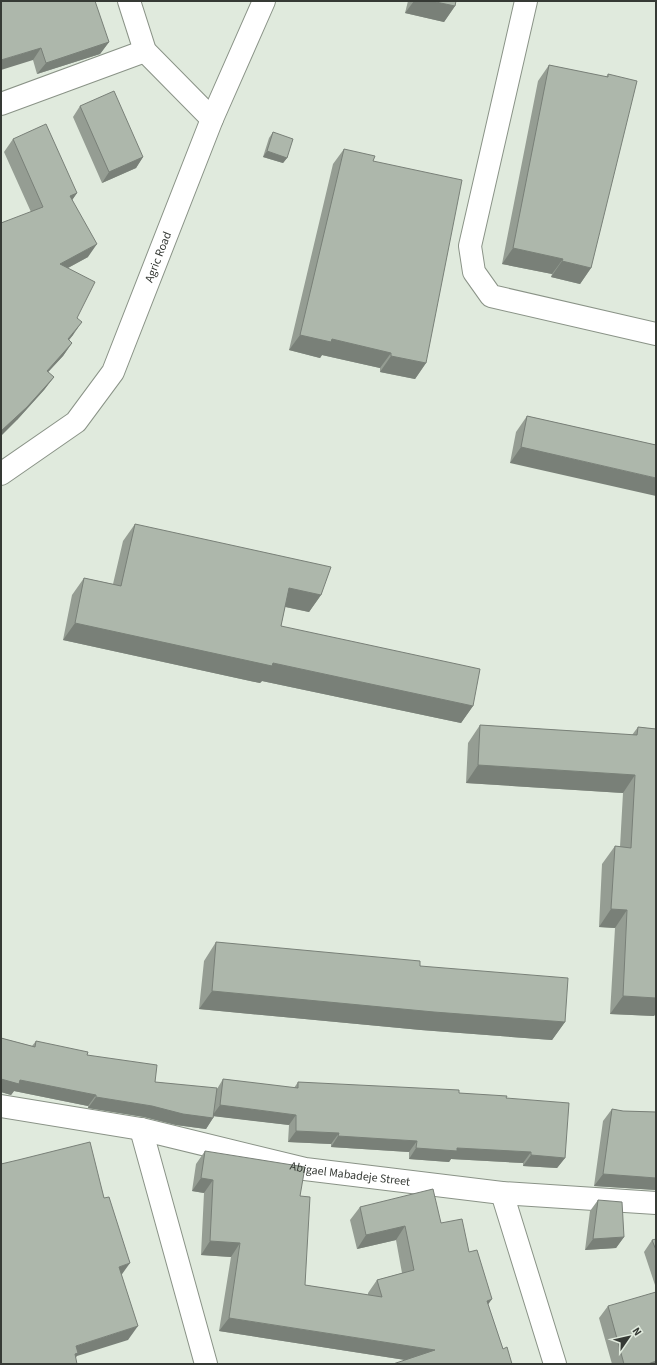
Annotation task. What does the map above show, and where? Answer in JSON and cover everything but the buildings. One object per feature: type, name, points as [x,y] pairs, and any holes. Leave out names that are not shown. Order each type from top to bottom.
[{"type":"street","points":[[129,1],[145,51],[212,119]]},
{"type":"street","name":"Agric Road","points":[[1,474],[76,422],[113,372],[212,119],[264,1]]},
{"type":"street","points":[[526,1],[470,246],[474,272],[491,296],[656,334]]},
{"type":"street","points":[[1,104],[145,51]]},
{"type":"street","name":"Abigael Mabadeje Street","points":[[1,1106],[141,1129],[305,1169],[502,1192],[656,1203]]},
{"type":"street","points":[[141,1129],[206,1364]]},
{"type":"street","points":[[502,1192],[555,1364]]}]
